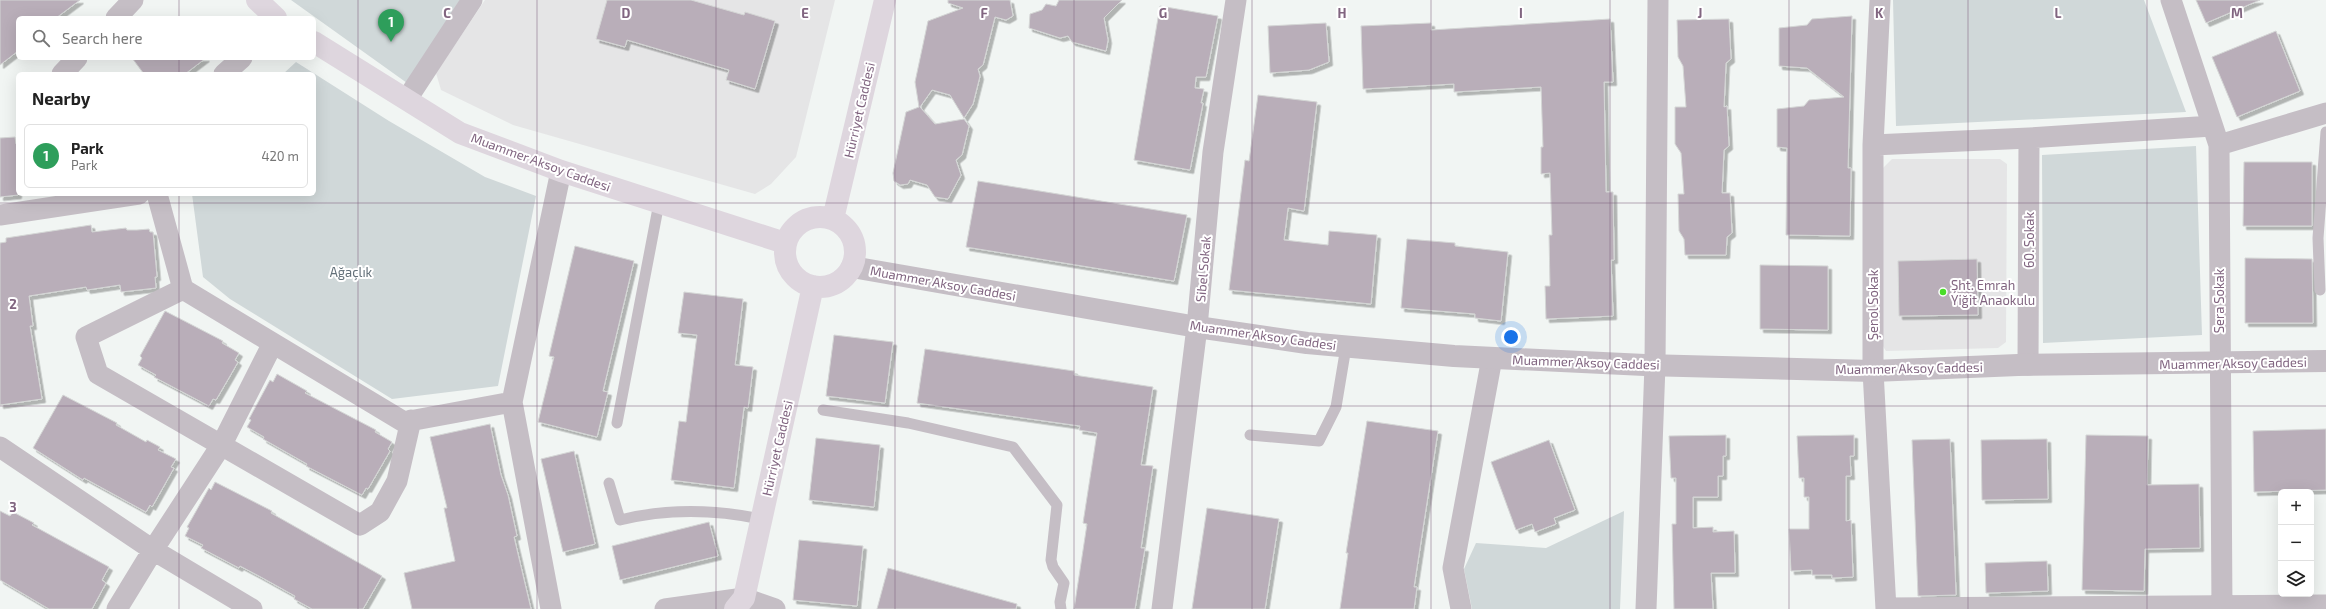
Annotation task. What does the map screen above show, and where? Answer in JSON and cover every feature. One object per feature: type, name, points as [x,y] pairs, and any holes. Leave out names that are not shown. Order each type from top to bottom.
[{"type":"main road","points":[[257,0],[274,16]]},
{"type":"main road","name":"Hürriyet Caddesi","points":[[833,219],[885,0]]},
{"type":"main road","name":"Muammer Aksoy Caddesi","points":[[316,43],[460,133],[561,171],[785,243]]},
{"type":"main road","points":[[821,217],[833,219],[843,225],[850,234],[854,245],[855,256],[852,267],[838,282],[829,286],[808,286],[799,281],[791,273],[784,254],[785,243],[790,232],[798,223],[809,218],[821,217]]},
{"type":"main road","name":"Hürriyet Caddesi","points":[[739,603],[761,519],[813,286]]},
{"type":"street","points":[[118,16],[133,0]]},
{"type":"street","points":[[407,99],[472,0]]},
{"type":"street","name":"Sibel Sokak","points":[[1162,609],[1197,327],[1213,152],[1236,0]]},
{"type":"street","points":[[1646,609],[1655,365],[1658,0]]},
{"type":"street","name":"Şenol Sokak","points":[[1880,0],[1873,145],[1873,370],[1886,609]]},
{"type":"street","name":"Sera Sokak","points":[[2171,0],[2219,145],[2222,607]]},
{"type":"street","points":[[64,72],[75,60]]},
{"type":"street","points":[[226,72],[240,60]]},
{"type":"street","points":[[2219,145],[2326,113]]},
{"type":"street","points":[[1873,145],[2029,138],[2212,126]]},
{"type":"street","name":"60. Sokak","points":[[2028,365],[2029,138]]},
{"type":"street","points":[[551,609],[512,402],[561,171]]},
{"type":"street","points":[[0,215],[53,201],[114,196]]},
{"type":"street","points":[[158,196],[183,289],[404,422],[512,402]]},
{"type":"street","name":"Muammer Aksoy Caddesi","points":[[852,267],[1197,327],[1307,343],[1492,358],[1655,365],[1873,370],[2028,365],[2326,361]]},
{"type":"street","points":[[183,289],[86,337],[98,374],[222,444],[360,525],[380,512],[397,481],[411,420]]},
{"type":"street","points":[[117,609],[153,550],[222,444],[273,343]]},
{"type":"street","points":[[1462,609],[1453,568],[1492,358]]},
{"type":"street","points":[[0,447],[153,550],[252,609]]},
{"type":"street","points":[[665,609],[739,603],[775,609]]},
{"type":"street","points":[[1886,609],[2326,605]]},
{"type":"lane","points":[[2320,290],[2318,238],[2326,136]]},
{"type":"lane","points":[[617,423],[659,203]]},
{"type":"lane","points":[[1250,436],[1319,441],[1336,407],[1346,346]]},
{"type":"lane","points":[[823,410],[908,424],[1013,447],[1057,505],[1051,560],[1053,567],[1064,583],[1060,602],[1061,609]]},
{"type":"lane","points":[[609,483],[620,520],[656,512],[698,510],[761,519]]},
{"type":"shaded area","points":[[485,0],[835,0],[796,157],[771,184],[755,194],[513,125],[441,90],[436,73]]},
{"type":"shaded area","name":"Şht. Emrah Yiğit Anaokulu","points":[[1892,159],[2000,159],[2007,164],[2006,342],[1998,348],[1886,351],[1879,340],[1883,168]]},
{"type":"green space","points":[[291,0],[460,0],[407,83],[316,18],[316,16],[313,16]]},
{"type":"green space","points":[[1893,0],[2144,0],[2186,112],[1896,126]]},
{"type":"green space","name":"Ağaçlık","points":[[296,62],[312,72],[285,72]]},
{"type":"green space","name":"Ağaçlık","points":[[316,75],[389,121],[485,177],[536,196],[498,386],[392,399],[230,299],[203,277],[192,196],[316,196]]},
{"type":"green space","points":[[2196,146],[2202,335],[2043,343],[2042,155]]},
{"type":"green space","points":[[1624,511],[1620,609],[1472,609],[1464,569],[1476,543],[1546,548]]},
{"type":"building","points":[[0,0],[80,0],[59,16],[16,16],[16,53],[0,65]]},
{"type":"building","points":[[607,0],[691,0],[744,15],[745,12],[775,21],[755,89],[726,80],[729,70],[627,40],[625,47],[596,39]]},
{"type":"building","points":[[948,0],[1010,0],[1013,16],[1006,20],[995,17],[983,65],[978,69],[980,76],[973,104],[964,118],[950,95],[932,90],[920,107],[935,124],[964,119],[969,126],[962,155],[956,160],[961,175],[948,199],[935,197],[927,185],[910,180],[908,184],[900,185],[894,181],[893,173],[906,112],[919,107],[915,82],[928,21],[963,8],[948,3]]},
{"type":"building","points":[[1059,0],[1122,0],[1104,18],[1108,40],[1106,51],[1072,42],[1068,36],[1060,38],[1029,28],[1030,14],[1042,10],[1046,4],[1056,6]]},
{"type":"building","points":[[2196,0],[2260,0],[2206,23]]},
{"type":"building","points":[[1160,6],[1218,16],[1206,77],[1196,77],[1195,88],[1204,89],[1201,103],[1203,103],[1190,170],[1134,160]]},
{"type":"building","points":[[1852,16],[1848,168],[1851,168],[1850,236],[1786,235],[1787,148],[1777,147],[1777,109],[1804,106],[1809,100],[1844,97],[1807,68],[1779,66],[1779,28],[1807,25],[1812,19]]},
{"type":"building","points":[[1610,19],[1613,82],[1604,82],[1606,192],[1613,192],[1614,260],[1611,260],[1613,316],[1546,319],[1545,286],[1550,286],[1549,235],[1552,235],[1550,173],[1541,174],[1541,147],[1543,147],[1541,87],[1454,92],[1454,84],[1363,89],[1361,26],[1431,23],[1431,30]]},
{"type":"building","points":[[1729,19],[1731,59],[1726,63],[1724,107],[1727,106],[1729,146],[1724,150],[1722,193],[1730,193],[1732,233],[1727,237],[1726,255],[1685,255],[1684,239],[1679,231],[1678,194],[1684,194],[1681,153],[1675,144],[1675,107],[1686,107],[1683,66],[1678,57],[1677,20]]},
{"type":"building","points":[[1326,23],[1329,62],[1309,70],[1270,73],[1268,26]]},
{"type":"building","points":[[2276,31],[2300,91],[2237,117],[2212,57]]},
{"type":"building","points":[[134,60],[203,60],[188,72],[142,72]]},
{"type":"building","points":[[1258,95],[1317,102],[1304,211],[1288,208],[1284,240],[1328,245],[1329,231],[1377,235],[1371,304],[1229,290],[1245,160],[1249,161]]},
{"type":"building","points":[[15,137],[16,195],[0,197],[0,138]]},
{"type":"building","points":[[2244,162],[2312,162],[2312,226],[2243,226]]},
{"type":"building","points":[[978,181],[1187,215],[1174,281],[966,247]]},
{"type":"building","points":[[91,225],[92,232],[126,228],[127,230],[149,229],[150,232],[153,232],[157,277],[155,277],[156,288],[121,292],[120,285],[87,290],[86,287],[29,296],[33,326],[30,326],[42,399],[0,405],[0,243],[6,242],[6,238]]},
{"type":"building","points":[[1407,239],[1455,243],[1455,246],[1508,252],[1501,321],[1475,318],[1475,314],[1401,308]]},
{"type":"building","points":[[575,246],[634,261],[603,391],[608,392],[597,437],[538,422],[554,357],[549,356]]},
{"type":"building","points":[[2245,258],[2312,259],[2313,323],[2245,323]]},
{"type":"building","points":[[1977,259],[1978,315],[1899,316],[1898,261]]},
{"type":"building","points":[[1760,265],[1828,266],[1828,330],[1760,329]]},
{"type":"building","points":[[684,292],[743,299],[735,365],[753,367],[748,408],[744,407],[734,488],[671,480],[679,421],[686,422],[697,335],[678,333]]},
{"type":"building","points":[[165,311],[223,341],[222,343],[239,353],[235,360],[238,362],[216,400],[213,399],[209,406],[154,377],[156,375],[138,365],[142,358],[140,356]]},
{"type":"building","points":[[834,335],[893,342],[885,403],[826,396]]},
{"type":"building","points":[[925,349],[1074,371],[1074,375],[1153,387],[1141,465],[1153,466],[1141,548],[1145,548],[1135,609],[1074,609],[1087,524],[1083,523],[1097,433],[1079,430],[1080,426],[917,403]]},
{"type":"building","points":[[277,374],[307,391],[305,393],[376,430],[375,432],[392,442],[388,449],[390,451],[368,489],[366,488],[362,495],[306,466],[307,464],[263,439],[264,437],[247,427],[251,420],[249,419],[270,380],[273,382]]},
{"type":"building","points":[[63,395],[117,423],[116,425],[146,442],[147,440],[160,447],[158,450],[176,459],[171,467],[174,468],[152,507],[150,505],[146,512],[84,478],[83,480],[33,448]]},
{"type":"building","points":[[1367,421],[1438,431],[1414,587],[1417,587],[1414,609],[1340,609],[1348,553],[1346,553]]},
{"type":"building","points":[[490,424],[501,475],[508,495],[517,536],[514,537],[531,609],[412,609],[404,573],[455,561],[444,508],[447,508],[430,437]]},
{"type":"building","points":[[2326,429],[2326,490],[2278,489],[2278,491],[2254,492],[2253,431]]},
{"type":"building","points":[[1726,435],[1726,456],[1723,456],[1723,476],[1718,476],[1718,497],[1693,497],[1693,528],[1713,527],[1713,532],[1734,531],[1735,573],[1711,573],[1713,609],[1674,609],[1672,524],[1676,524],[1676,478],[1671,478],[1669,436]]},
{"type":"building","points":[[1854,435],[1854,456],[1850,456],[1851,476],[1846,476],[1846,521],[1851,520],[1853,577],[1832,578],[1832,575],[1812,575],[1812,570],[1791,571],[1789,529],[1809,529],[1809,497],[1804,497],[1804,478],[1799,478],[1797,436]]},
{"type":"building","points":[[2086,435],[2148,436],[2147,485],[2199,484],[2200,548],[2145,549],[2144,591],[2082,590]]},
{"type":"building","points":[[816,438],[880,445],[874,507],[809,500]]},
{"type":"building","points":[[1950,439],[1956,595],[1918,596],[1912,440]]},
{"type":"building","points":[[2047,439],[2048,499],[1982,500],[1981,440]]},
{"type":"building","points":[[1549,440],[1575,510],[1554,518],[1556,524],[1535,532],[1532,524],[1516,530],[1491,462]]},
{"type":"building","points":[[574,451],[595,544],[563,552],[541,459]]},
{"type":"building","points":[[215,482],[272,511],[271,513],[382,576],[363,609],[312,609],[294,599],[295,596],[240,566],[239,568],[201,548],[203,545],[185,536],[189,528],[187,527],[209,488],[211,490]]},
{"type":"building","points":[[1207,508],[1279,519],[1265,609],[1192,609]]},
{"type":"building","points":[[0,511],[10,516],[13,512],[34,523],[32,525],[109,567],[102,580],[106,583],[92,609],[49,609],[0,580]]},
{"type":"building","points":[[709,522],[718,556],[620,580],[612,546]]},
{"type":"building","points":[[799,540],[863,546],[857,606],[793,600]]},
{"type":"building","points":[[2047,561],[2048,591],[1986,593],[1985,563]]},
{"type":"building","points":[[888,568],[1017,604],[1016,609],[877,609]]},
{"type":"place","name":"Park","points":[[391,42]]},
{"type":"place","name":"Şht. Emrah Yiğit Anaokulu","points":[[1943,292]]}]
